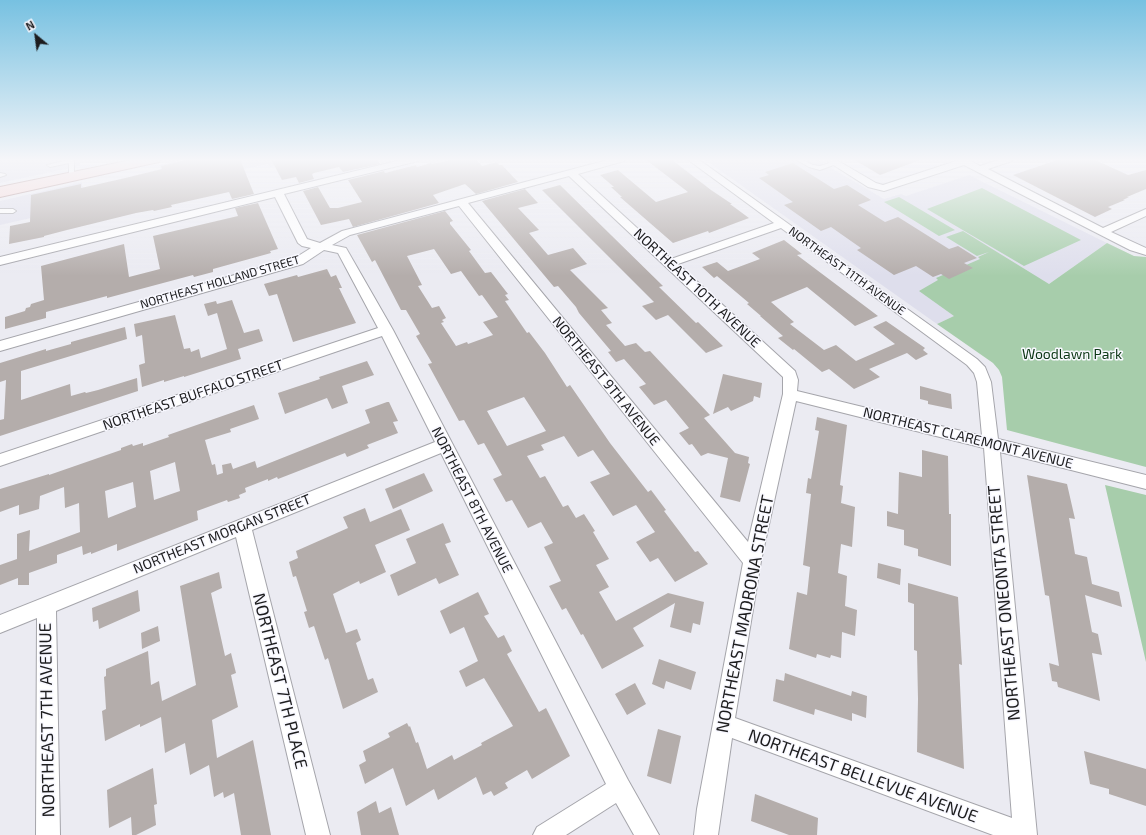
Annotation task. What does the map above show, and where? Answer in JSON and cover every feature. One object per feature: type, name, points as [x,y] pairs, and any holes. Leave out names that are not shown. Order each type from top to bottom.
[{"type":"street","points":[[0,261],[254,198]]},
{"type":"street","name":"NORTHEAST 8TH AVENUE","points":[[281,198],[302,241],[306,244],[342,250],[386,330],[620,788],[647,835]]},
{"type":"street","name":"NORTHEAST HOLLAND STREET","points":[[0,346],[299,261],[346,233],[476,198]]},
{"type":"street","name":"NORTHEAST 10TH AVENUE","points":[[600,198],[790,375],[790,394]]},
{"type":"street","name":"NORTHEAST 11TH AVENUE","points":[[746,198],[951,346],[972,362],[980,371]]},
{"type":"street","points":[[1036,198],[1102,232],[1146,252]]},
{"type":"street","name":"NORTHEAST 9TH AVENUE","points":[[461,202],[752,561]]},
{"type":"street","points":[[1102,232],[1146,212]]},
{"type":"street","points":[[670,263],[782,224]]},
{"type":"street","name":"NORTHEAST BUFFALO STREET","points":[[0,460],[386,330]]},
{"type":"street","name":"NORTHEAST ONEONTA STREET","points":[[980,371],[984,382],[991,443],[1025,835]]},
{"type":"street","name":"NORTHEAST MADRONA STREET","points":[[706,835],[752,561],[790,394]]},
{"type":"street","name":"NORTHEAST CLAREMONT AVENUE","points":[[790,394],[1146,482]]},
{"type":"street","name":"NORTHEAST MORGAN STREET","points":[[0,624],[444,445]]},
{"type":"street","name":"NORTHEAST 7TH PLACE","points":[[242,526],[318,835]]},
{"type":"street","name":"NORTHEAST 7TH AVENUE","points":[[46,606],[48,835]]},
{"type":"street","name":"NORTHEAST BELLEVUE AVENUE","points":[[724,724],[1025,835]]},
{"type":"street","points":[[545,835],[620,788]]},
{"type":"lane","points":[[0,211],[12,211]]},
{"type":"shaded area","points":[[13,198],[83,198],[84,206],[0,225],[0,201]]},
{"type":"shaded area","points":[[759,198],[1016,198],[1107,243],[1049,284],[954,316],[937,324]]},
{"type":"green space","points":[[901,198],[955,230],[939,236],[884,202]]},
{"type":"green space","points":[[956,198],[1001,198],[1081,240],[1024,266],[927,209]]},
{"type":"green space","name":"Woodlawn Park","points":[[963,231],[1049,284],[1107,243],[1134,256],[1146,257],[1146,467],[1007,430],[1002,377],[999,370],[993,363],[937,324],[954,316],[919,291],[938,280],[936,278],[980,259],[978,257],[989,252],[977,256],[946,237]]},
{"type":"green space","points":[[1105,485],[1146,495],[1146,662]]},
{"type":"building","points":[[31,198],[202,198],[171,205],[172,207],[136,213],[44,237],[9,244],[10,226],[30,222]]},
{"type":"building","points":[[307,198],[324,198],[330,208],[338,208],[362,202],[359,198],[435,198],[439,203],[353,227],[349,219],[321,225]]},
{"type":"building","points":[[493,198],[533,198],[538,203],[518,208],[539,230],[529,233],[548,255],[573,248],[587,264],[570,270],[608,308],[601,310],[612,323],[606,325],[625,346],[636,343],[645,352],[650,351],[710,415],[704,418],[735,453],[749,457],[748,463],[750,464],[740,502],[720,497],[728,458],[708,453],[701,456],[692,444],[689,445],[679,433],[689,428],[666,400],[654,405],[639,387],[646,384],[624,359],[616,362],[608,352],[611,351],[579,313],[576,307],[558,286],[554,287],[482,201]]},
{"type":"building","points":[[550,198],[573,198],[663,286],[659,287],[696,323],[698,322],[723,346],[706,353],[668,315],[656,320],[642,306],[654,302]]},
{"type":"building","points":[[621,198],[651,198],[656,202],[669,198],[723,198],[749,218],[709,233],[708,231],[673,243]]},
{"type":"building","points":[[787,198],[868,198],[871,200],[858,205],[885,222],[898,217],[949,249],[958,246],[977,258],[964,263],[973,268],[949,279],[941,274],[933,277],[916,266],[894,275],[857,250],[861,248],[831,227],[821,231],[784,205],[793,202]]},
{"type":"building","points":[[1058,198],[1127,198],[1108,207],[1112,209],[1095,217]]},
{"type":"building","points":[[258,203],[278,249],[270,251],[271,253],[213,269],[213,272],[194,277],[193,275],[107,298],[107,296],[46,312],[46,318],[5,329],[5,317],[25,311],[31,304],[44,300],[41,266],[124,244],[129,277],[160,269],[153,236],[238,216],[235,208]]},
{"type":"building","points":[[445,211],[453,221],[450,222],[450,224],[471,250],[469,251],[485,273],[491,272],[508,294],[505,295],[509,300],[505,301],[527,333],[529,332],[545,353],[567,387],[570,385],[610,443],[648,492],[651,490],[666,510],[664,511],[695,552],[698,551],[708,564],[675,582],[658,558],[650,562],[636,542],[655,532],[636,505],[613,516],[590,482],[610,474],[593,450],[578,457],[564,436],[541,445],[544,450],[527,456],[540,478],[545,476],[563,507],[568,505],[576,518],[584,514],[595,531],[593,532],[609,559],[596,565],[609,587],[599,592],[616,621],[668,593],[704,602],[700,625],[693,623],[691,633],[670,627],[675,603],[633,628],[644,646],[602,669],[583,634],[581,635],[566,608],[562,610],[549,586],[561,581],[544,547],[553,543],[541,522],[528,528],[512,500],[506,502],[493,479],[502,475],[484,443],[478,445],[464,420],[459,421],[428,364],[432,363],[416,336],[420,334],[406,310],[401,310],[375,260],[372,262],[357,235]],"holes":[[[434,249],[451,274],[461,271],[479,296],[482,295],[498,317],[483,322],[493,335],[468,344],[467,342],[456,346],[441,323],[444,322],[442,320],[446,318],[439,306],[432,308],[418,286],[422,285],[407,256]],[[524,397],[546,431],[507,446],[487,411]]]},
{"type":"building","points":[[784,240],[802,254],[797,255],[878,316],[855,326],[807,287],[771,302],[794,322],[790,324],[824,350],[836,345],[856,361],[895,344],[873,327],[886,321],[925,348],[923,350],[928,354],[916,360],[907,353],[869,369],[880,377],[854,389],[829,369],[822,372],[778,338],[783,336],[747,304],[749,303],[717,276],[714,278],[702,267],[717,262],[728,271],[760,259],[752,253]]},
{"type":"building","points":[[327,269],[331,277],[336,275],[342,288],[339,288],[356,323],[293,342],[277,294],[269,296],[264,284]]},
{"type":"building","points":[[232,300],[244,333],[259,329],[263,341],[238,349],[241,359],[184,377],[164,382],[164,380],[142,387],[139,365],[145,363],[142,335],[136,337],[134,324],[175,315],[184,349],[190,348],[191,352],[199,349],[201,358],[227,349],[217,313],[208,316],[204,304],[216,301],[217,304]]},
{"type":"building","points":[[125,327],[127,339],[21,371],[21,400],[70,384],[71,396],[98,390],[137,378],[138,391],[0,436],[0,420],[4,419],[6,380],[0,382],[0,363],[46,349],[46,351],[71,344],[71,342]]},
{"type":"building","points":[[367,361],[374,375],[342,386],[348,403],[332,409],[327,398],[285,414],[278,393]]},
{"type":"building","points":[[723,374],[762,383],[760,398],[754,396],[753,401],[731,411],[728,407],[713,414]]},
{"type":"building","points":[[920,386],[951,394],[952,409],[928,404],[928,401],[920,399]]},
{"type":"building","points":[[389,402],[398,421],[393,422],[398,433],[367,445],[369,448],[347,457],[345,453],[278,479],[277,477],[268,481],[268,479],[245,488],[246,492],[239,495],[240,498],[228,502],[227,500],[197,511],[198,520],[117,551],[117,544],[91,554],[91,552],[83,555],[82,546],[57,555],[57,563],[29,573],[29,585],[18,585],[18,578],[0,585],[0,565],[17,559],[17,534],[30,530],[29,551],[80,532],[79,503],[65,508],[64,487],[40,496],[39,509],[19,515],[19,505],[0,512],[0,489],[49,475],[121,450],[121,448],[132,444],[133,446],[143,443],[143,446],[169,437],[168,435],[254,405],[259,419],[230,429],[231,432],[205,440],[212,465],[215,464],[217,475],[223,473],[222,465],[231,463],[233,469],[255,461],[257,468],[370,423],[365,410]],"holes":[[[175,462],[180,491],[154,500],[150,471]],[[133,482],[136,507],[108,518],[105,491]]]},
{"type":"building","points":[[817,417],[847,425],[840,485],[843,486],[841,503],[855,507],[852,547],[841,544],[838,573],[847,576],[845,606],[857,610],[855,636],[842,632],[841,658],[831,655],[830,658],[817,654],[816,658],[789,649],[797,592],[807,595],[810,567],[803,565],[811,494],[806,493],[808,478],[811,479],[819,431],[815,430]]},
{"type":"building","points":[[922,450],[948,456],[949,514],[951,514],[951,566],[918,556],[918,549],[904,545],[904,530],[887,526],[887,511],[898,514],[899,472],[922,477]]},
{"type":"building","points":[[424,473],[433,491],[393,509],[385,489]]},
{"type":"building","points":[[1027,475],[1067,484],[1075,519],[1069,518],[1075,554],[1087,557],[1092,584],[1119,592],[1122,607],[1085,595],[1092,632],[1098,634],[1102,655],[1092,653],[1100,701],[1058,687],[1057,682],[1052,681],[1049,663],[1059,666],[1049,596],[1045,595]]},
{"type":"building","points":[[365,508],[370,522],[401,509],[410,530],[375,545],[386,572],[360,584],[359,581],[333,594],[346,633],[357,629],[361,640],[356,643],[368,680],[373,678],[378,692],[343,709],[328,658],[325,660],[314,626],[309,628],[304,612],[307,611],[296,576],[293,577],[289,562],[298,558],[296,551],[348,528],[343,517]]},
{"type":"building","points":[[443,523],[451,542],[445,544],[459,575],[439,584],[436,578],[398,596],[390,575],[416,563],[406,539]]},
{"type":"building","points":[[878,563],[901,569],[900,585],[877,578]]},
{"type":"building","points":[[219,572],[222,588],[211,593],[225,656],[231,653],[236,673],[231,675],[238,707],[212,720],[217,758],[253,740],[271,835],[241,835],[234,793],[224,798],[223,792],[214,797],[209,765],[190,775],[185,743],[165,753],[161,717],[140,727],[140,724],[105,741],[102,711],[106,709],[104,677],[106,676],[106,669],[148,651],[151,685],[159,681],[162,701],[196,685],[180,586]]},
{"type":"building","points":[[908,583],[958,597],[962,665],[959,664],[964,769],[917,752],[917,651],[914,650],[914,604],[908,602]]},
{"type":"building","points":[[138,590],[140,611],[99,629],[98,620],[93,622],[92,608]]},
{"type":"building","points":[[478,592],[489,614],[484,616],[498,638],[504,635],[512,651],[507,654],[539,712],[546,708],[570,756],[532,779],[527,770],[505,783],[508,788],[494,796],[491,791],[483,795],[476,777],[438,800],[434,789],[406,806],[393,768],[365,784],[359,765],[366,761],[363,751],[390,737],[388,733],[407,723],[409,727],[410,726],[416,743],[418,742],[427,769],[452,755],[454,760],[482,745],[481,743],[513,726],[484,678],[466,687],[459,671],[478,661],[464,627],[450,634],[440,611]]},
{"type":"building","points":[[158,626],[160,641],[142,649],[141,633]]},
{"type":"building","points":[[659,659],[696,672],[691,690],[666,681],[664,689],[652,684]]},
{"type":"building","points":[[785,673],[851,696],[852,691],[867,696],[866,718],[852,713],[852,721],[815,709],[814,715],[773,701],[776,679],[784,681]]},
{"type":"building","points":[[635,683],[646,704],[627,715],[615,694]]},
{"type":"building","points":[[658,729],[681,736],[671,784],[647,776]]},
{"type":"building","points":[[1084,751],[1146,769],[1146,806],[1109,794],[1109,789],[1090,784]]},
{"type":"building","points":[[153,768],[157,804],[154,805],[156,825],[136,835],[132,835],[131,817],[109,828],[107,790]]},
{"type":"building","points":[[755,794],[818,818],[817,835],[789,835],[751,821]]},
{"type":"building","points":[[376,801],[379,813],[391,807],[399,835],[361,835],[357,812]]}]
